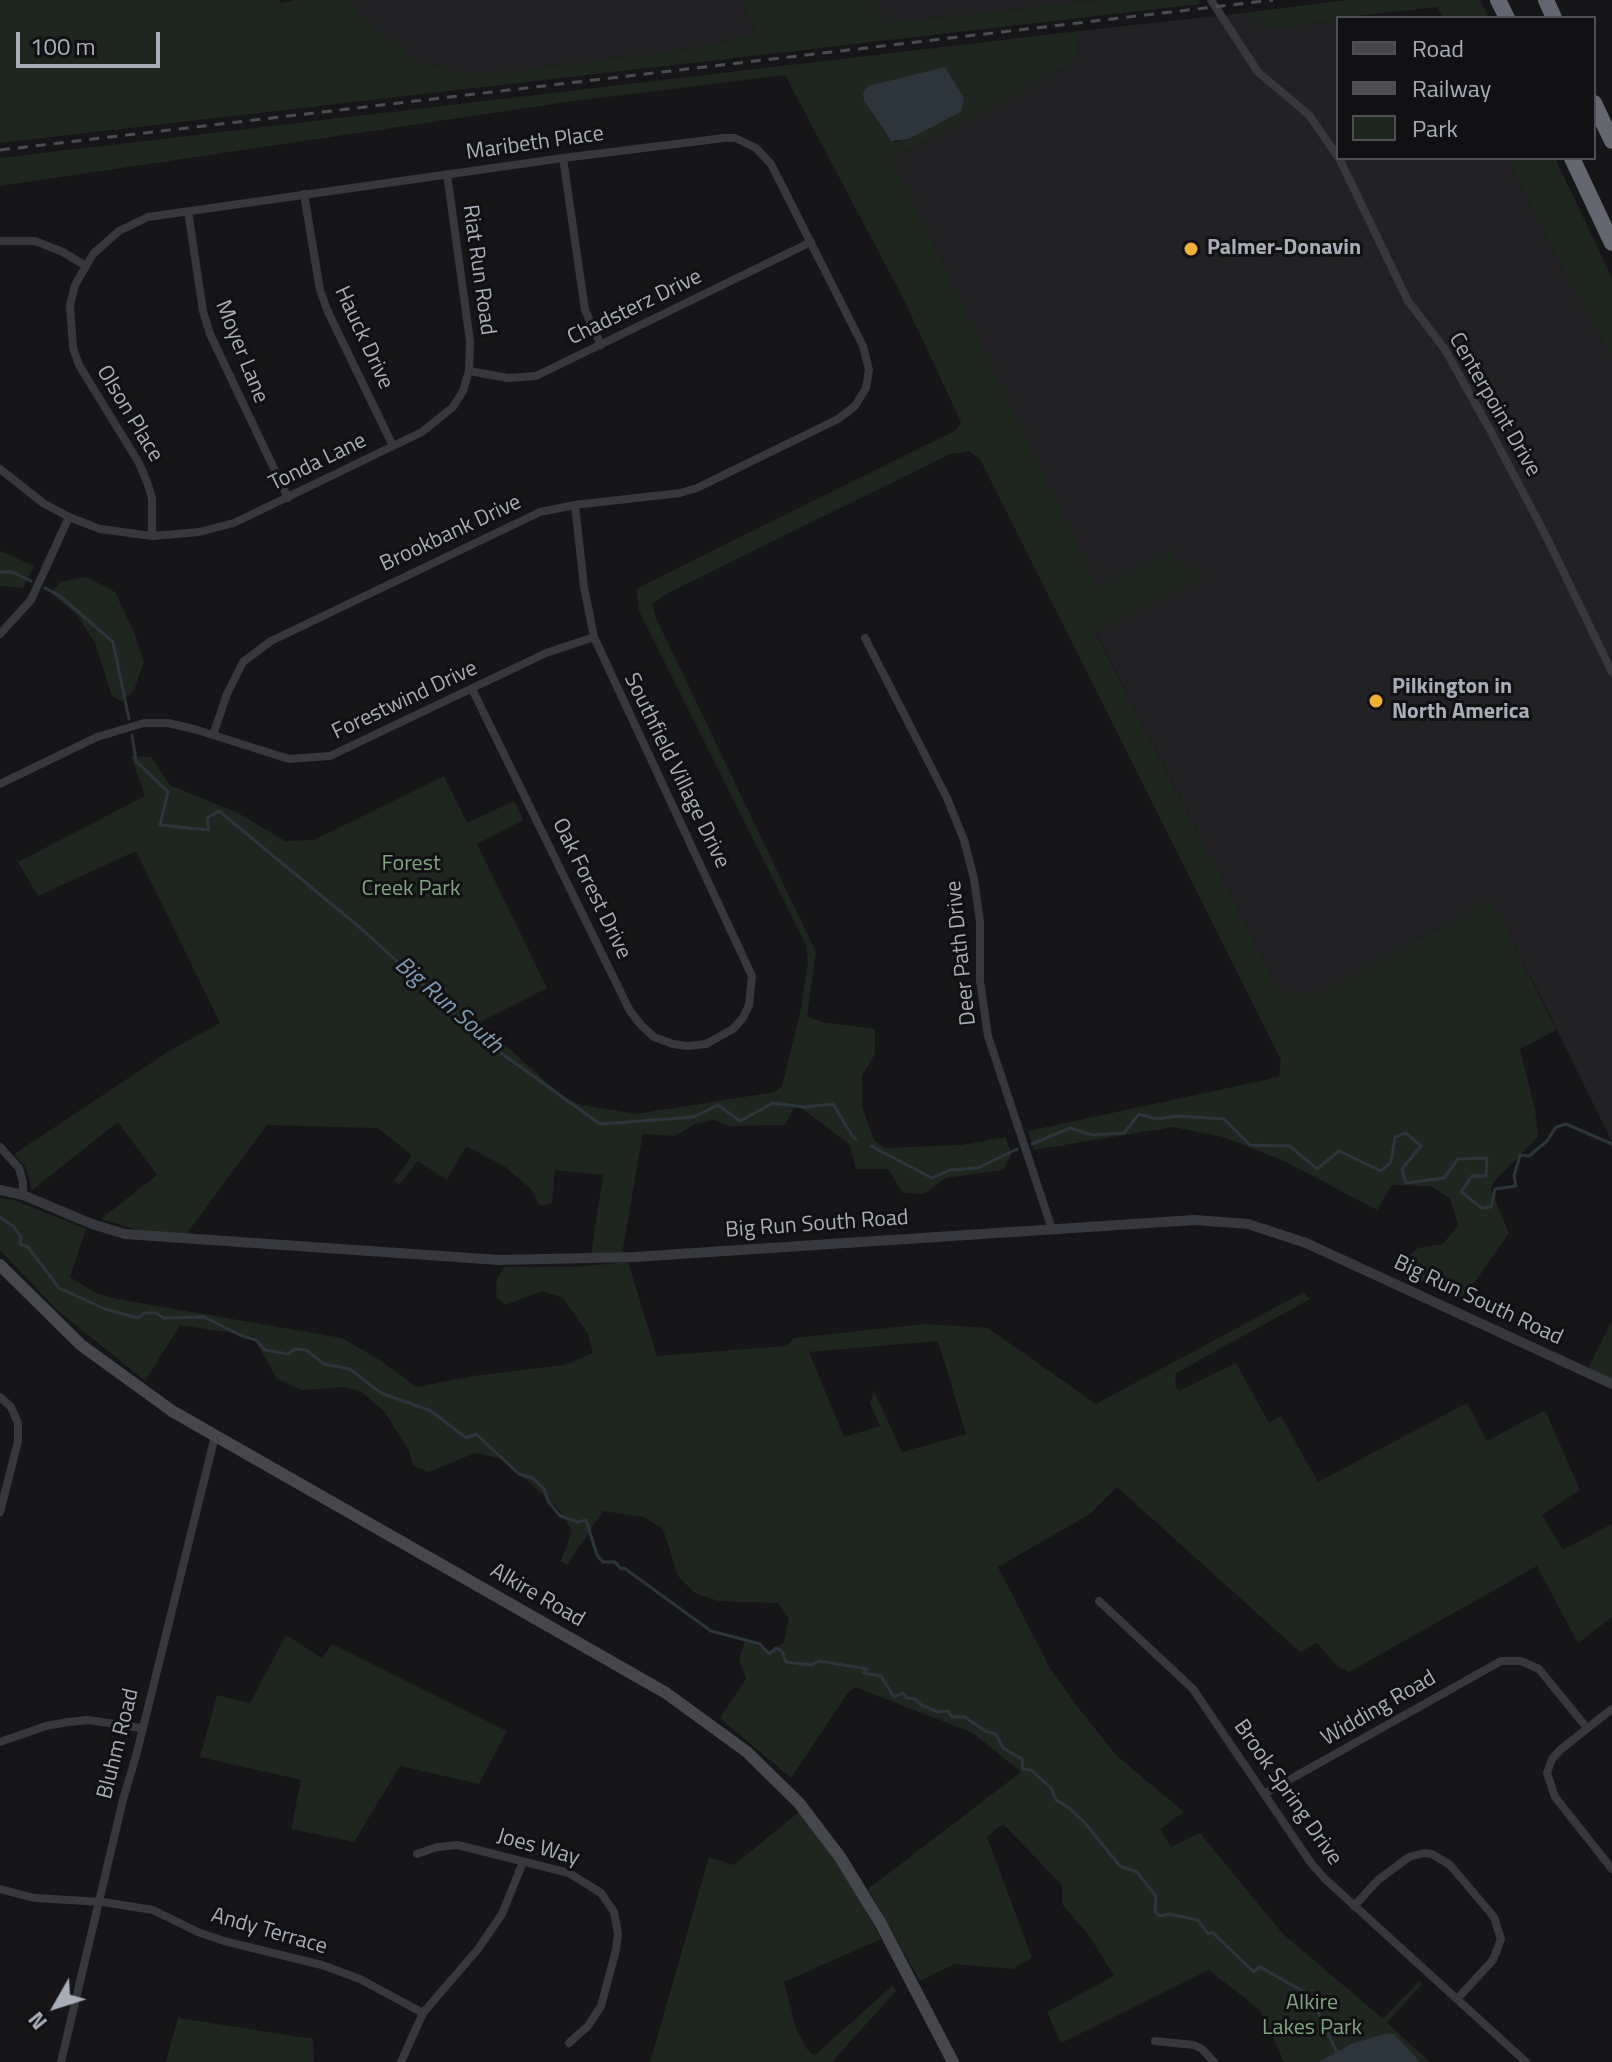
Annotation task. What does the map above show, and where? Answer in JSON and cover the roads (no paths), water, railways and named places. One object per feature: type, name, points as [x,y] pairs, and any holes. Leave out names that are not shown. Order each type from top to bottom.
[{"type":"highway","points":[[1596,107],[1612,141]]},
{"type":"highway","points":[[1573,160],[1612,243]]},
{"type":"main road","name":"Alkire Road","points":[[0,1265],[57,1323],[105,1364],[172,1411],[666,1693],[747,1752],[799,1803],[840,1857],[885,1931],[953,2062]]},
{"type":"street","name":"Centerpoint Drive","points":[[1211,0],[1258,72],[1309,115],[1336,154]]},
{"type":"street","name":"Maribeth Place","points":[[86,266],[104,242],[148,217],[563,158],[735,138],[765,155],[863,346],[869,370]]},
{"type":"street","points":[[563,158],[585,310],[601,345]]},
{"type":"street","name":"Centerpoint Drive","points":[[1339,160],[1408,301],[1444,348],[1489,428],[1612,672]]},
{"type":"street","name":"Riat Run Road","points":[[447,174],[470,341],[469,371]]},
{"type":"street","name":"Hauck Drive","points":[[304,194],[320,290],[393,446]]},
{"type":"street","name":"Moyer Lane","points":[[188,211],[203,311],[210,334],[288,498]]},
{"type":"street","points":[[0,241],[35,241],[63,252],[86,266]]},
{"type":"street","name":"Chadsterz Drive","points":[[469,371],[508,378],[536,376],[811,242]]},
{"type":"street","name":"Olson Place","points":[[86,266],[75,285],[70,305],[73,348],[87,380],[139,463],[147,482],[152,498],[152,536]]},
{"type":"street","name":"Brookbank Drive","points":[[213,735],[227,694],[243,662],[271,641],[540,512],[697,488],[838,419],[861,398],[869,370]]},
{"type":"street","name":"Tonda Lane","points":[[0,469],[43,503],[100,529],[152,536],[217,528],[288,498],[438,421],[453,407],[463,391],[469,371]]},
{"type":"street","name":"Southfield Village Drive","points":[[575,505],[584,587],[594,637],[752,976],[753,990],[743,1018],[721,1037]]},
{"type":"street","points":[[0,634],[31,600],[69,517]]},
{"type":"street","name":"Forestwind Drive","points":[[0,784],[97,737],[144,723],[168,723],[289,759],[330,756],[546,653],[594,637]]},
{"type":"street","name":"Deer Path Drive","points":[[865,638],[947,798],[964,840],[980,922],[980,981],[988,1036],[1052,1229]]},
{"type":"street","name":"Oak Forest Drive","points":[[472,689],[635,1018],[654,1037],[673,1044],[697,1045],[721,1037]]},
{"type":"street","points":[[0,1147],[22,1174],[23,1195]]},
{"type":"street","name":"Big Run South Road","points":[[0,1190],[23,1195],[92,1224],[125,1234],[499,1260],[634,1257],[1194,1220],[1248,1224],[1306,1243],[1612,1384]]},
{"type":"street","points":[[0,1397],[11,1407],[18,1423],[18,1441],[0,1512]]},
{"type":"street","name":"Bluhm Road","points":[[61,2062],[215,1436]]},
{"type":"street","name":"Brook Spring Drive","points":[[1099,1601],[1193,1689],[1311,1863],[1526,2062]]},
{"type":"street","name":"Widding Road","points":[[1264,1794],[1501,1661],[1521,1661],[1539,1669],[1587,1728]]},
{"type":"street","points":[[1612,1709],[1560,1750],[1552,1759],[1547,1773],[1555,1797],[1612,1869]]},
{"type":"street","points":[[0,1742],[46,1726],[88,1720],[141,1728]]},
{"type":"street","name":"Joes Way","points":[[417,1854],[437,1847],[458,1845],[569,1873],[601,1893],[614,1912],[618,1933],[601,2006],[588,2026],[569,2043]]},
{"type":"street","points":[[1354,1906],[1378,1880],[1401,1862],[1424,1853],[1439,1856],[1450,1865],[1494,1917],[1501,1939],[1497,1954],[1457,1999]]},
{"type":"street","points":[[401,2062],[423,2013],[478,1949],[502,1914],[523,1862]]},
{"type":"street","name":"Andy Terrace","points":[[0,1889],[34,1898],[100,1902],[153,1910],[224,1941],[322,1965],[360,1979],[423,2013]]},
{"type":"street","points":[[1155,2041],[1194,2045],[1214,2062]]},
{"type":"waterway","name":"Big Run South","points":[[0,572],[12,572],[31,581]]},
{"type":"waterway","name":"Big Run South","points":[[45,588],[60,596],[113,642],[129,719]]},
{"type":"waterway","name":"Big Run South","points":[[132,735],[136,761],[168,792],[160,825],[209,830],[207,818],[219,811],[364,931],[483,1040],[600,1124],[694,1117],[718,1105],[740,1121],[773,1103],[804,1107],[833,1104],[856,1139]]},
{"type":"waterway","name":"Big Run South","points":[[1032,1144],[1070,1128],[1092,1135],[1124,1133],[1139,1114],[1156,1119],[1178,1116],[1224,1119],[1250,1145],[1290,1146],[1317,1169],[1339,1151],[1381,1171],[1391,1162],[1395,1137],[1406,1133],[1421,1146],[1402,1169],[1406,1183],[1444,1178],[1458,1159],[1487,1158],[1486,1176],[1472,1176],[1461,1192],[1482,1208],[1491,1207],[1495,1189],[1516,1186],[1514,1176],[1520,1155],[1529,1156],[1547,1141],[1556,1127],[1566,1124],[1612,1144]]},
{"type":"waterway","name":"Big Run South","points":[[871,1146],[932,1178],[950,1170],[978,1168],[1017,1149]]},
{"type":"waterway","points":[[0,1217],[14,1227],[21,1237],[20,1244],[28,1247],[59,1288],[105,1309],[138,1318],[144,1313],[156,1313],[164,1318],[204,1317],[256,1340],[265,1350],[288,1354],[295,1349],[306,1350],[324,1364],[350,1369],[381,1393],[431,1411],[466,1438],[476,1434],[519,1474],[533,1478],[544,1489],[548,1501],[560,1516],[578,1522],[586,1520],[597,1555],[603,1562],[615,1562],[711,1631],[760,1644],[769,1654],[776,1648],[782,1651],[786,1662],[811,1665],[819,1661],[867,1669],[863,1673],[881,1676],[894,1697],[903,1693],[921,1705],[938,1712],[948,1711],[952,1717],[965,1717],[985,1731],[996,1734],[1003,1748],[1022,1759],[1023,1769],[1031,1770],[1051,1788],[1056,1800],[1085,1823],[1120,1866],[1137,1872],[1156,1896],[1155,1911],[1159,1916],[1169,1914],[1198,1920],[1208,1934],[1212,1932],[1254,1972],[1260,1967],[1313,1997],[1337,2052]]},
{"type":"railway","points":[[0,150],[1273,0]]},
{"type":"place","name":"Palmer-Donavin","points":[[1191,249]]},
{"type":"place","name":"Pilkington in North America","points":[[1376,701]]},
{"type":"park label","name":"Forest Creek Park","points":[[411,878]]},
{"type":"park label","name":"Alkire Lakes Park","points":[[1312,2016]]}]
